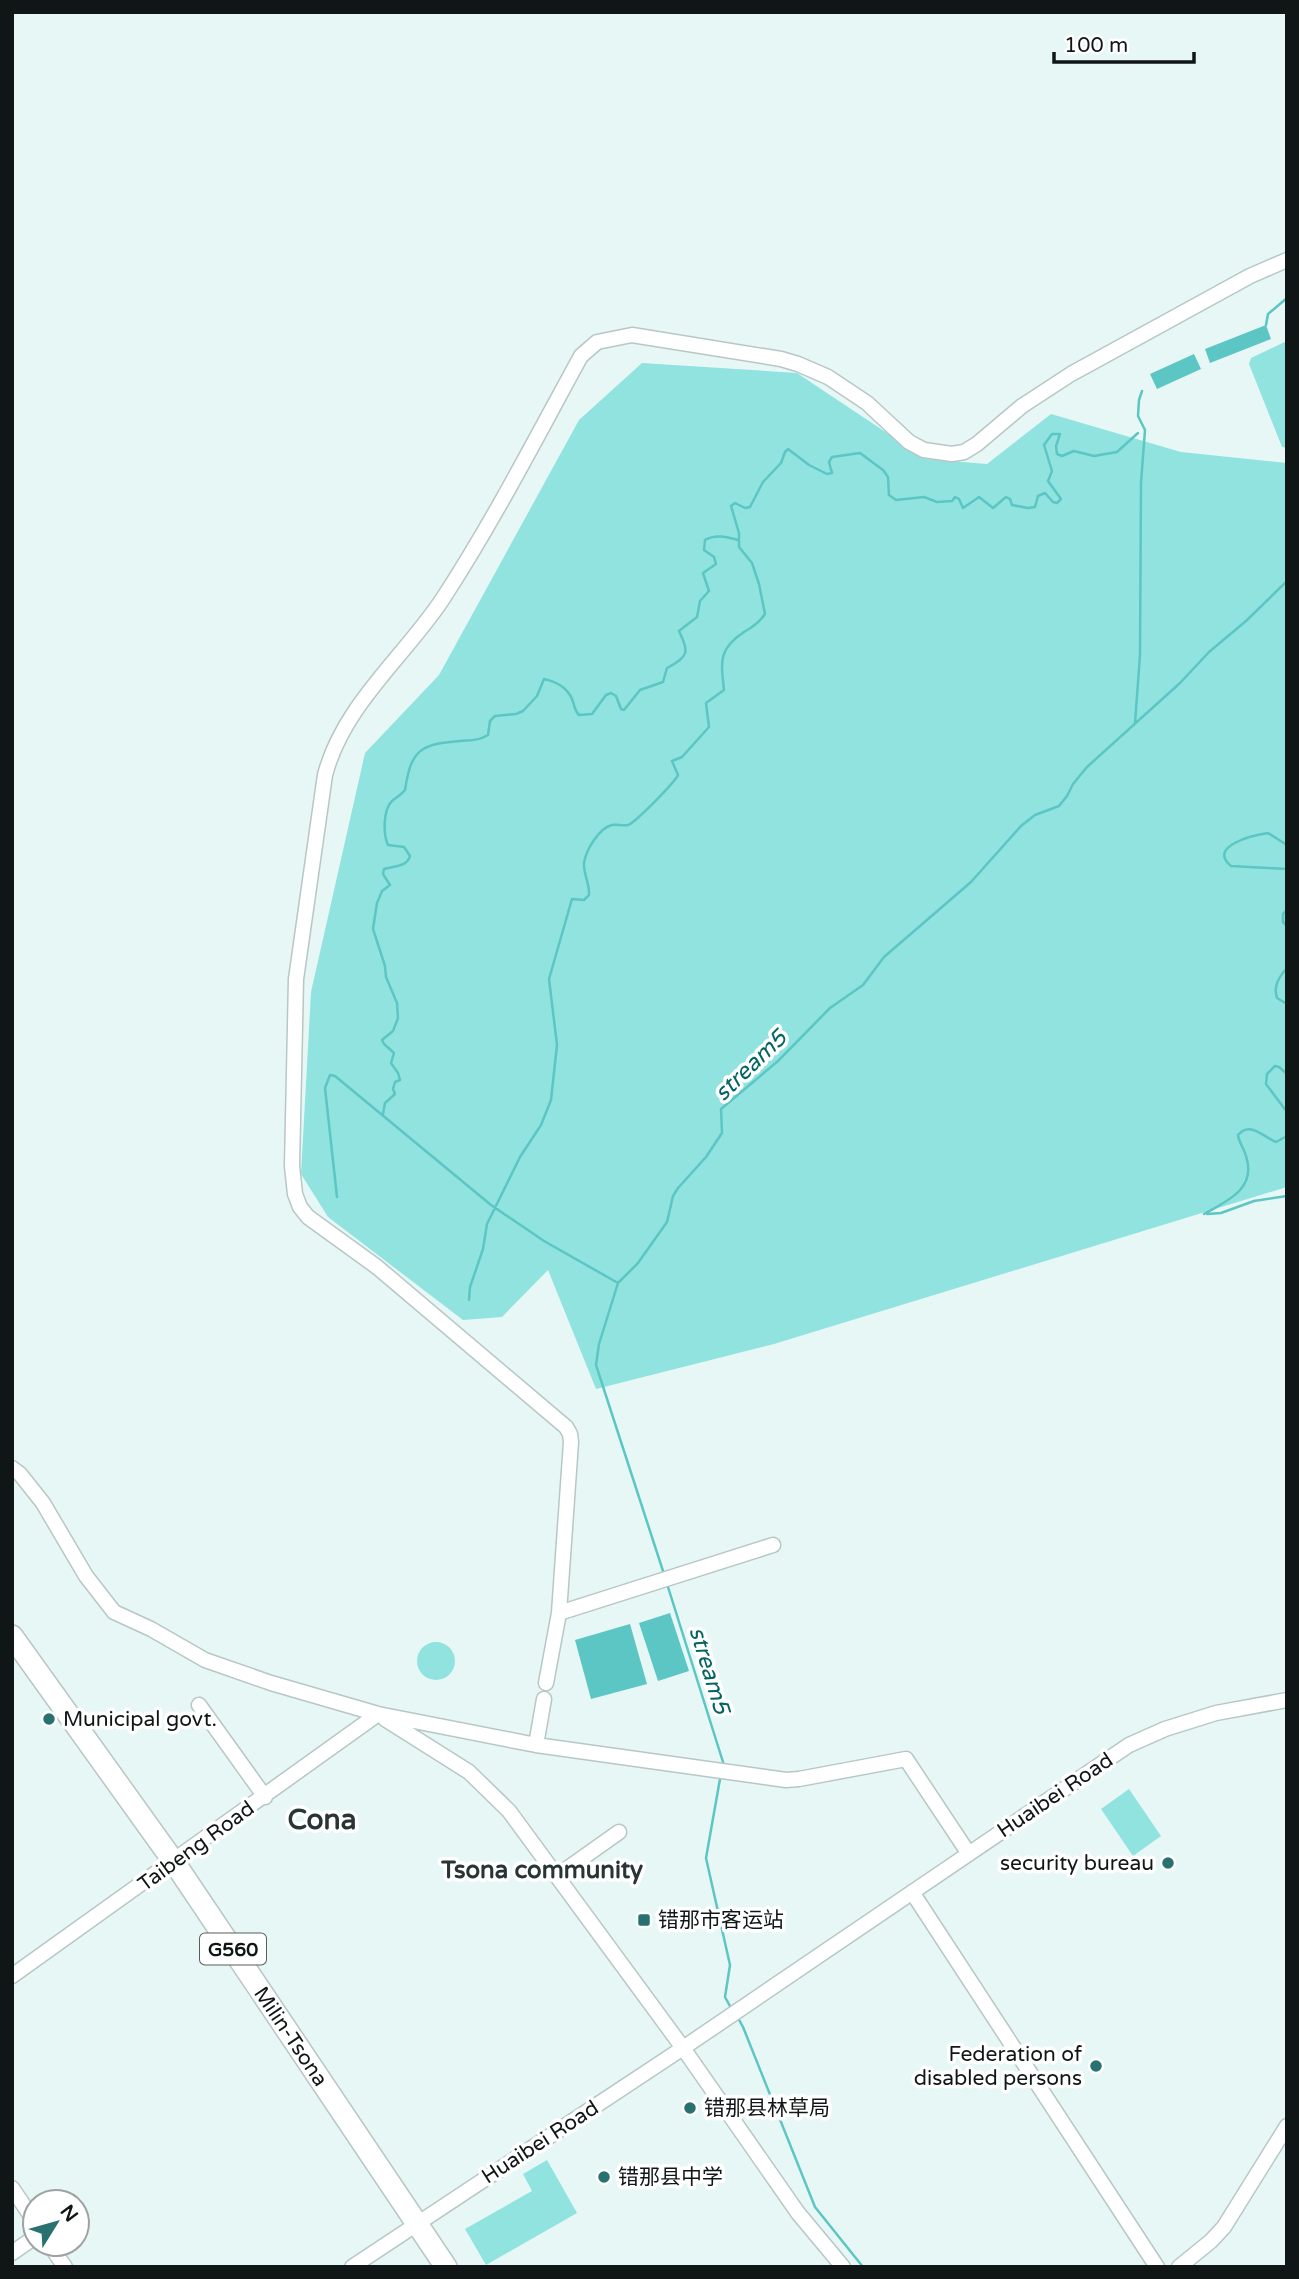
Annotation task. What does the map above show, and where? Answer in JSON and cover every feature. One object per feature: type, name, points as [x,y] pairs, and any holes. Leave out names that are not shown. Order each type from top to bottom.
[{"type":"highway","name":"Milin-Tsona","points":[[12,1636],[174,1862],[446,2267]]},
{"type":"street","points":[[546,1683],[559,1613],[570,1434],[566,1427],[377,1267],[308,1217],[300,1208],[295,1194],[292,1136],[296,979],[325,775],[340,737],[372,687],[429,619],[464,566],[582,356],[597,342],[632,335],[798,364],[828,377],[867,403],[909,442],[924,450],[952,454],[964,452],[977,444],[1022,406],[1071,374],[1250,276],[1287,260]]},
{"type":"street","points":[[12,1468],[43,1503],[86,1576],[114,1612],[151,1629],[205,1660],[271,1683],[378,1714],[536,1745],[786,1780],[906,1759],[969,1854]]},
{"type":"street","points":[[559,1613],[773,1545]]},
{"type":"street","points":[[536,1745],[544,1699]]},
{"type":"street","name":"Huaibei Road","points":[[352,2267],[683,2048],[1129,1745],[1165,1728],[1216,1713],[1287,1700]]},
{"type":"street","points":[[199,1705],[265,1797]]},
{"type":"street","points":[[378,1714],[468,1772],[485,1785],[509,1811],[683,2048],[798,2213],[843,2267]]},
{"type":"street","name":"Taibeng Road","points":[[12,1976],[378,1714]]},
{"type":"street","points":[[557,1876],[619,1832]]},
{"type":"street","points":[[912,1892],[1157,2267]]},
{"type":"street","points":[[1179,2267],[1224,2227],[1287,2126]]},
{"type":"shaded area","points":[[1266,325],[1271,339],[1210,363],[1205,349]]},
{"type":"shaded area","points":[[1287,341],[1287,448],[1282,447],[1249,364],[1251,358]]},
{"type":"shaded area","points":[[1194,354],[1201,369],[1157,389],[1150,374]]},
{"type":"shaded area","points":[[642,363],[797,373],[926,459],[987,464],[1051,414],[1181,452],[1287,463],[1287,1187],[774,1344],[596,1389],[548,1270],[502,1317],[463,1320],[328,1217],[301,1174],[311,992],[365,753],[439,675],[579,420]]},
{"type":"shaded area","points":[[670,1613],[689,1671],[658,1681],[639,1623]]},
{"type":"shaded area","points":[[630,1624],[647,1684],[591,1699],[575,1640]]},
{"type":"shaded area","points":[[436,1642],[449,1648],[455,1661],[449,1674],[436,1680],[423,1674],[417,1661],[423,1648]]},
{"type":"shaded area","points":[[1129,1789],[1161,1836],[1133,1856],[1101,1809]]},
{"type":"shaded area","points":[[547,2160],[577,2213],[486,2265],[465,2229],[532,2191],[523,2174]]},
{"type":"waterway","points":[[1266,325],[1268,314],[1287,298]]},
{"type":"waterway","points":[[1135,723],[1140,655],[1141,483],[1145,430],[1138,416],[1142,391]]},
{"type":"waterway","points":[[469,1300],[487,1224],[520,1157],[541,1125],[551,1100],[557,1045],[549,979],[572,899],[584,900],[589,895],[584,867],[587,852],[602,830],[612,825],[632,823],[678,775],[672,761],[682,757],[709,727],[706,703],[724,690],[722,664],[725,650],[765,614],[752,563],[739,547],[739,533],[731,506],[735,503],[745,508],[750,507],[763,482],[781,463],[788,449],[809,465],[827,474],[832,473],[829,462],[832,457],[860,453],[883,470],[888,477],[889,495],[896,500],[924,497],[937,502],[952,501],[955,497],[963,508],[979,497],[993,508],[1006,497],[1012,505],[1035,507],[1038,496],[1045,493],[1053,502],[1057,503],[1061,499],[1048,481],[1052,471],[1044,445],[1052,434],[1060,434],[1056,446],[1057,454],[1062,456],[1074,451],[1094,456],[1117,452],[1138,433]]},
{"type":"waterway","points":[[383,1114],[385,1103],[395,1094],[395,1082],[400,1080],[391,1063],[394,1053],[382,1040],[393,1031],[398,1018],[397,1003],[386,977],[373,929],[377,903],[382,891],[390,885],[383,874],[384,869],[403,864],[410,856],[404,847],[388,845],[385,822],[389,805],[405,790],[414,758],[435,744],[474,740],[488,735],[490,721],[495,716],[523,711],[537,696],[544,679],[557,683],[567,691],[579,715],[592,714],[606,695],[611,693],[616,696],[621,709],[624,710],[640,690],[663,682],[667,668],[680,660],[685,653],[679,631],[697,617],[700,601],[709,591],[703,573],[716,564],[714,557],[704,550],[705,540],[717,537],[738,540]]},
{"type":"waterway","name":"stream5","points":[[663,1571],[596,1365],[599,1344],[618,1283],[638,1263],[667,1222],[673,1196],[706,1157],[722,1133],[721,1109],[778,1061],[830,1008],[863,985],[884,957],[971,882],[1021,826],[1035,815],[1059,806],[1087,767],[1287,581]]},
{"type":"waterway","points":[[1287,845],[1268,833],[1235,843],[1228,847],[1225,853],[1225,859],[1231,866],[1287,869]]},
{"type":"waterway","points":[[1287,910],[1283,914],[1283,922],[1287,926]]},
{"type":"waterway","points":[[1287,968],[1276,986],[1277,998],[1287,1004]]},
{"type":"waterway","points":[[1287,1074],[1275,1066],[1267,1074],[1266,1084],[1287,1112]]},
{"type":"waterway","points":[[337,1197],[325,1088],[330,1075],[335,1076],[491,1205],[544,1241],[618,1283]]},
{"type":"waterway","points":[[1204,1214],[1230,1199],[1244,1185],[1248,1167],[1238,1135],[1252,1129],[1276,1142],[1287,1136]]},
{"type":"waterway","points":[[1207,1214],[1221,1213],[1254,1201],[1287,1196]]},
{"type":"waterway","name":"stream5","points":[[668,1587],[723,1762]]},
{"type":"waterway","name":"stream5","points":[[720,1779],[706,1858],[730,1965],[725,1997],[731,2008]]},
{"type":"waterway","name":"stream5","points":[[737,2016],[815,2207],[863,2267]]},
{"type":"place","name":"Municipal govt.","points":[[49,1719]]},
{"type":"place","name":"security bureau","points":[[1168,1863]]},
{"type":"place","name":"错那市客运站","points":[[644,1920]]},
{"type":"place","name":"Federation of disabled persons","points":[[1096,2066]]},
{"type":"place","name":"错那县林草局","points":[[690,2108]]},
{"type":"place","name":"错那县中学","points":[[604,2177]]},
{"type":"district","name":"Cona","points":[[322,1819]]},
{"type":"district","name":"Tsona community","points":[[542,1870]]}]
